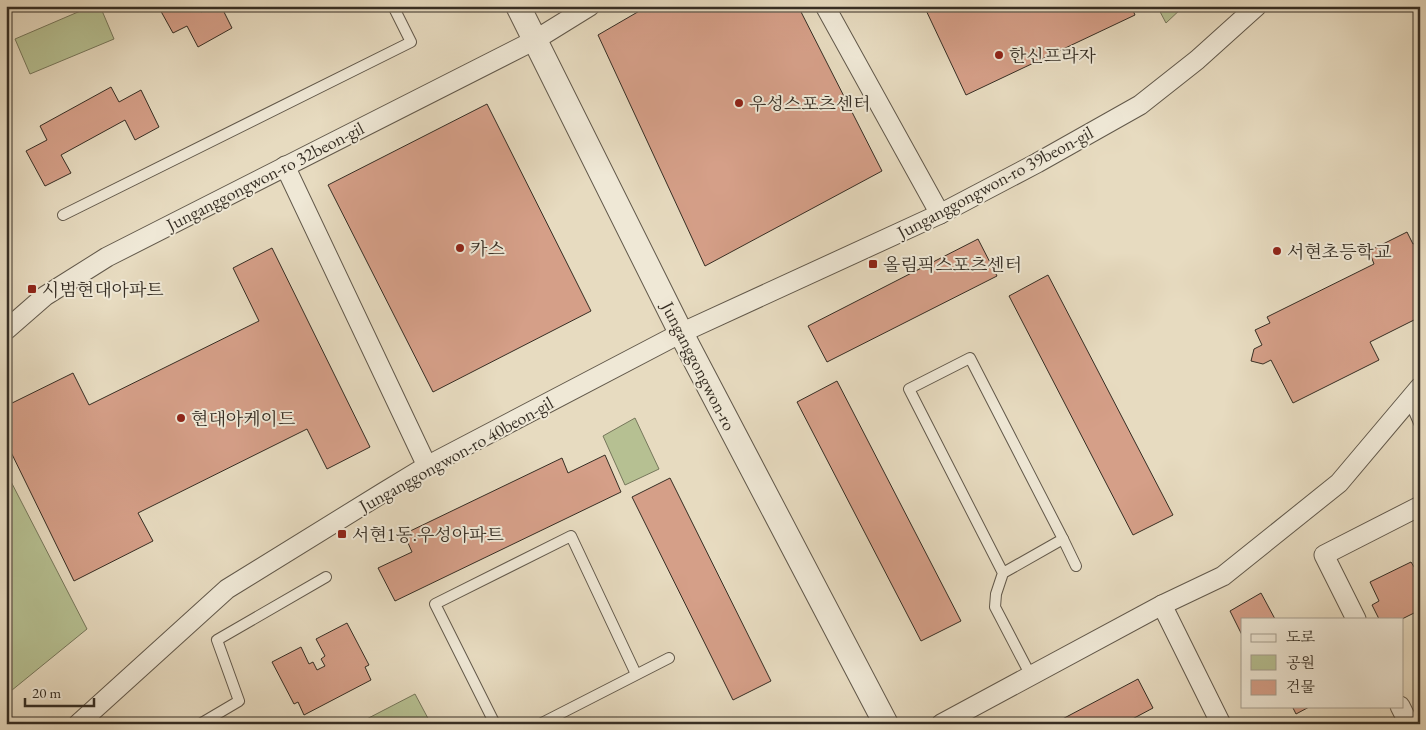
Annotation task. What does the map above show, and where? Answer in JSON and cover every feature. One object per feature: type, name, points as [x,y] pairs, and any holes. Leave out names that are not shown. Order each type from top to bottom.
[{"type":"street","name":"Junganggongwon-ro","points":[[518,6],[681,333],[886,724]]},
{"type":"street","name":"Junganggongwon-ro 32beon-gil","points":[[6,330],[45,296],[107,256],[535,40],[590,6]]},
{"type":"street","points":[[825,6],[940,214]]},
{"type":"street","name":"Junganggongwon-ro 39beon-gil","points":[[681,333],[940,214],[1140,104],[1196,60],[1257,6]]},
{"type":"street","points":[[285,166],[427,466]]},
{"type":"street","name":"Junganggongwon-ro 40beon-gil","points":[[78,724],[227,589],[427,466],[681,333]]},
{"type":"street","points":[[941,724],[1162,605],[1223,576],[1287,527],[1339,483],[1414,394]]},
{"type":"street","points":[[1356,618],[1324,555],[1420,506]]},
{"type":"street","points":[[1162,605],[1221,724]]},
{"type":"street","points":[[1401,708],[1409,724]]},
{"type":"lane","points":[[63,215],[411,42],[393,6]]},
{"type":"lane","points":[[1003,573],[909,389],[970,358],[1076,566]]},
{"type":"lane","points":[[1414,394],[1420,425]]},
{"type":"lane","points":[[495,724],[435,604],[570,536],[636,674]]},
{"type":"lane","points":[[1031,676],[995,607],[996,594],[1003,573],[1063,539]]},
{"type":"lane","points":[[200,724],[239,701],[217,640],[326,577]]},
{"type":"lane","points":[[540,724],[669,658]]},
{"type":"green space","points":[[92,6],[100,6],[114,39],[30,74],[15,39]]},
{"type":"green space","points":[[1157,6],[1184,6],[1166,23]]},
{"type":"green space","points":[[635,418],[659,469],[625,485],[603,436]]},
{"type":"green space","points":[[6,472],[87,629],[6,695]]},
{"type":"green space","points":[[415,694],[431,724],[357,724]]},
{"type":"building","points":[[158,6],[198,6],[201,12],[211,6],[221,6],[232,28],[198,47],[187,26],[173,33]]},
{"type":"building","name":"우성스포츠센터","points":[[648,6],[798,6],[882,171],[705,266],[598,35]]},
{"type":"building","name":"한신프라자","points":[[924,6],[1131,6],[1135,15],[966,95]]},
{"type":"building","points":[[111,87],[119,102],[141,90],[159,127],[135,140],[125,120],[61,155],[71,173],[45,186],[26,151],[47,140],[40,126]]},
{"type":"building","name":"카스","points":[[487,104],[591,311],[433,392],[328,185]]},
{"type":"building","points":[[1407,232],[1413,244],[1420,241],[1420,317],[1370,342],[1379,360],[1293,403],[1271,360],[1263,364],[1251,361],[1254,349],[1262,345],[1255,330],[1270,323],[1267,317],[1374,264],[1369,251]]},
{"type":"building","points":[[978,239],[997,276],[827,362],[808,326]]},
{"type":"building","name":"현대아케이드","points":[[272,248],[370,447],[327,469],[307,429],[138,513],[153,541],[74,581],[6,442],[6,406],[73,373],[89,405],[259,321],[233,268]]},
{"type":"building","points":[[1048,275],[1173,515],[1133,535],[1009,296]]},
{"type":"building","points":[[837,381],[961,621],[921,641],[797,402]]},
{"type":"building","points":[[605,455],[621,492],[395,601],[378,568],[412,552],[404,534],[562,458],[568,473]]},
{"type":"building","points":[[670,478],[771,681],[733,700],[632,497]]},
{"type":"building","points":[[1411,562],[1416,570],[1420,568],[1420,610],[1404,618],[1378,618],[1372,605],[1379,601],[1370,582]]},
{"type":"building","points":[[1261,593],[1274,618],[1241,618],[1241,633],[1230,611]]},
{"type":"building","points":[[347,623],[369,665],[365,667],[371,680],[304,715],[298,702],[294,704],[272,662],[301,647],[309,664],[313,662],[317,670],[325,666],[321,659],[325,656],[316,639]]},
{"type":"building","points":[[1138,679],[1153,708],[1123,724],[1053,724]]},
{"type":"building","points":[[1293,708],[1307,708],[1296,714]]},
{"type":"place","name":"한신프라자","points":[[999,55]]},
{"type":"place","name":"우성스포츠센터","points":[[739,103]]},
{"type":"place","name":"카스","points":[[460,248]]},
{"type":"place","name":"서현초등학교","points":[[1277,251]]},
{"type":"place","name":"올림픽스포츠센터","points":[[873,264]]},
{"type":"place","name":"시범현대아파트","points":[[32,289]]},
{"type":"place","name":"현대아케이드","points":[[181,418]]},
{"type":"place","name":"서현1동.우성아파트","points":[[342,534]]}]
